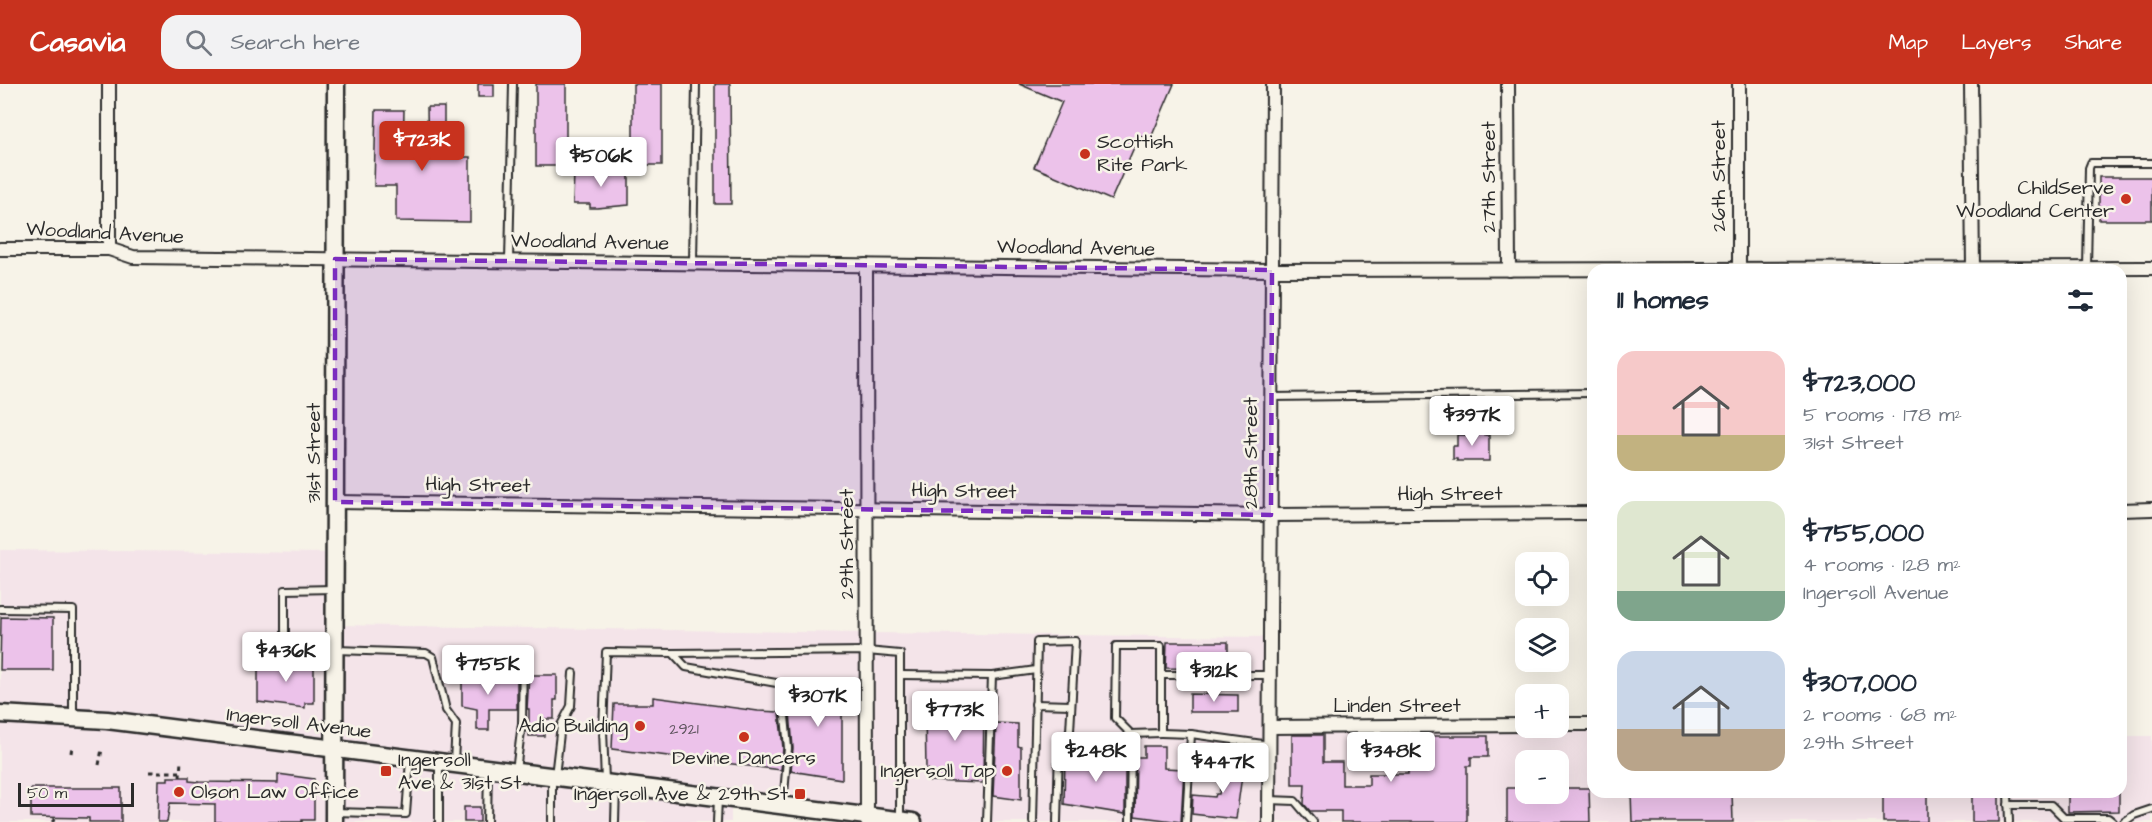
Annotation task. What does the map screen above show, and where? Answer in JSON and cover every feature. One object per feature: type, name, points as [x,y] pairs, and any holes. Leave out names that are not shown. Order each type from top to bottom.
[{"type":"main road","name":"31st Street","points":[[334,817],[336,84]]},
{"type":"main road","name":"Ingersoll Avenue","points":[[0,714],[73,717],[143,724],[718,797],[867,819],[906,821]]},
{"type":"street","points":[[109,84],[109,249]]},
{"type":"street","name":"28th Street","points":[[1269,822],[1273,84]]},
{"type":"street","name":"27th Street","points":[[1508,84],[1509,270]]},
{"type":"street","name":"26th Street","points":[[1739,84],[1739,264]]},
{"type":"street","points":[[1971,84],[1972,264]]},
{"type":"street","name":"Woodland Avenue","points":[[0,249],[109,249],[133,257],[1272,270],[1587,270]]},
{"type":"street","name":"29th Street","points":[[866,265],[867,819]]},
{"type":"street","name":"Woodland Avenue","points":[[2127,268],[2152,268]]},
{"type":"street","name":"High Street","points":[[335,502],[1271,515],[1587,513]]},
{"type":"street","points":[[2127,510],[2152,510]]},
{"type":"street","points":[[1569,724],[1587,724]]},
{"type":"street","name":"Linden Street","points":[[1270,727],[1515,725]]},
{"type":"lane","points":[[509,261],[513,84]]},
{"type":"lane","points":[[693,263],[696,84]]},
{"type":"lane","points":[[2086,264],[2091,163],[2152,163]]},
{"type":"lane","points":[[1271,397],[1587,393]]},
{"type":"lane","points":[[285,645],[285,590],[335,589]]},
{"type":"lane","points":[[0,609],[73,610],[73,717]]},
{"type":"lane","points":[[1033,822],[1037,642],[1075,641],[1070,731],[1059,748],[1057,822]]},
{"type":"lane","points":[[1130,822],[1131,734],[1115,718],[1116,646],[1161,646],[1161,733]]},
{"type":"lane","points":[[335,650],[426,652],[434,657],[446,710],[456,724],[446,763],[439,822]]},
{"type":"lane","points":[[615,822],[603,730],[606,652],[867,651],[900,654],[906,821]]},
{"type":"lane","points":[[673,653],[686,667],[782,684],[788,748],[783,806]]},
{"type":"lane","points":[[516,772],[522,723],[523,654]]},
{"type":"lane","points":[[900,675],[992,676],[1036,670]]},
{"type":"lane","points":[[552,822],[554,777],[561,725],[571,706],[573,673]]},
{"type":"lane","points":[[1161,675],[1270,675]]},
{"type":"lane","points":[[987,822],[992,676]]},
{"type":"lane","points":[[1035,704],[1071,705]]},
{"type":"lane","points":[[1131,734],[1191,734],[1270,745]]},
{"type":"lane","points":[[1186,822],[1191,734]]},
{"type":"lane","points":[[334,817],[406,814],[411,759]]},
{"type":"lane","points":[[487,822],[488,768]]},
{"type":"lane","points":[[717,822],[718,797]]},
{"type":"lane","points":[[2008,798],[2009,822]]},
{"type":"lane","points":[[1269,800],[1295,801],[1313,822]]},
{"type":"lane","points":[[2008,805],[2051,805],[2064,818],[2108,818],[2113,822]]},
{"type":"lane","points":[[2124,822],[2134,815],[2152,809]]},
{"type":"path","points":[[71,753],[72,746]]},
{"type":"path","points":[[99,765],[102,749]]},
{"type":"path","points":[[180,777],[181,759]]},
{"type":"path","points":[[149,772],[180,772]]},
{"type":"path","points":[[52,822],[57,817]]},
{"type":"highlighted area","points":[[335,259],[1272,270],[1271,515],[335,502]]},
{"type":"shaded area","points":[[0,550],[335,553],[335,625],[1270,637],[1270,727],[1515,728],[1515,738],[1569,738],[1569,727],[1587,725],[1587,798],[2127,798],[2127,736],[2152,736],[2152,822],[867,822],[731,799],[731,822],[0,822]]},
{"type":"building","points":[[478,84],[494,84],[494,97],[478,97]]},
{"type":"building","points":[[536,84],[566,84],[566,166],[536,166]]},
{"type":"building","points":[[633,84],[662,84],[662,165],[633,165]]},
{"type":"building","points":[[715,84],[730,84],[731,204],[715,204]]},
{"type":"building","name":"Scottish Rite Park","points":[[1019,84],[1174,84],[1150,140],[1139,136],[1111,200],[1034,167],[1062,102]]},
{"type":"building","points":[[427,107],[444,107],[444,157],[470,157],[470,222],[396,221],[396,186],[374,186],[376,110],[404,110],[403,155],[428,155]]},
{"type":"building","points":[[574,170],[629,170],[629,205],[590,208],[590,204],[573,204]]},
{"type":"building","name":"ChildServe Woodland Center","points":[[2099,177],[2152,177],[2152,220],[2099,220]]},
{"type":"building","points":[[1467,432],[1485,432],[1485,435],[1489,435],[1489,461],[1453,459],[1453,446],[1457,446],[1457,435],[1467,435]]},
{"type":"building","points":[[1,617],[53,618],[53,670],[0,670]]},
{"type":"building","points":[[1167,642],[1228,642],[1228,669],[1166,668]]},
{"type":"building","points":[[258,661],[314,661],[314,703],[305,703],[305,708],[258,702]]},
{"type":"building","points":[[462,673],[489,674],[489,680],[517,679],[517,709],[489,709],[489,730],[477,730],[477,709],[462,706]]},
{"type":"building","points":[[529,675],[557,675],[554,719],[544,719],[544,736],[529,736],[529,709],[527,709]]},
{"type":"building","points":[[793,682],[845,682],[845,695],[842,695],[842,779],[791,771],[793,748],[790,712],[793,712]]},
{"type":"building","points":[[1190,694],[1238,695],[1238,712],[1190,712]]},
{"type":"building","points":[[653,697],[779,712],[783,748],[781,770],[612,749],[614,704],[653,704]]},
{"type":"building","points":[[984,702],[983,783],[929,781],[928,769],[926,769],[925,711],[928,711],[929,703]]},
{"type":"building","name":"Ingersoll Tap","points":[[996,723],[1018,724],[1018,746],[1021,747],[1021,800],[993,796]]},
{"type":"building","points":[[1292,735],[1323,735],[1323,762],[1342,762],[1342,785],[1369,785],[1369,774],[1408,774],[1408,767],[1425,767],[1425,736],[1488,736],[1488,757],[1471,757],[1471,766],[1467,766],[1467,822],[1341,822],[1341,811],[1310,811],[1304,804],[1305,784],[1292,784]]},
{"type":"building","points":[[1144,746],[1164,746],[1164,768],[1184,769],[1181,822],[1135,816],[1136,757],[1144,757]]},
{"type":"building","points":[[1065,757],[1125,757],[1125,814],[1064,804]]},
{"type":"building","points":[[1226,759],[1244,761],[1236,819],[1192,814],[1193,795],[1215,797],[1219,794]]},
{"type":"building","points":[[278,774],[314,779],[314,820],[215,822],[215,804],[170,803],[167,822],[158,822],[159,780],[168,780],[168,777],[189,777],[189,781],[199,782],[278,783]]},
{"type":"building","points":[[31,788],[121,788],[121,822],[89,822],[89,818],[31,817]]},
{"type":"building","points":[[1507,788],[1515,788],[1515,804],[1569,804],[1569,788],[1587,788],[1590,822],[1507,822]]},
{"type":"building","points":[[1631,798],[1732,798],[1733,822],[1632,822]]},
{"type":"building","points":[[1883,798],[1927,798],[1927,822],[1883,822]]},
{"type":"building","points":[[1972,798],[1999,798],[1999,822],[1972,822]]},
{"type":"building","points":[[2068,798],[2119,798],[2119,811],[2068,812]]},
{"type":"building","points":[[464,807],[480,807],[480,822],[464,822]]},
{"type":"place","name":"Scottish Rite Park","points":[[1085,154]]},
{"type":"place","name":"ChildServe Woodland Center","points":[[2126,199]]},
{"type":"place","name":"Adio Building","points":[[640,726]]},
{"type":"place","name":"Devine Dancers","points":[[744,737]]},
{"type":"place","name":"Ingersoll Ave & 31st St","points":[[386,771]]},
{"type":"place","name":"Ingersoll Tap","points":[[1007,771]]},
{"type":"place","name":"Olson Law Office","points":[[179,792]]},
{"type":"place","name":"Ingersoll Ave & 29th St","points":[[800,794]]}]
